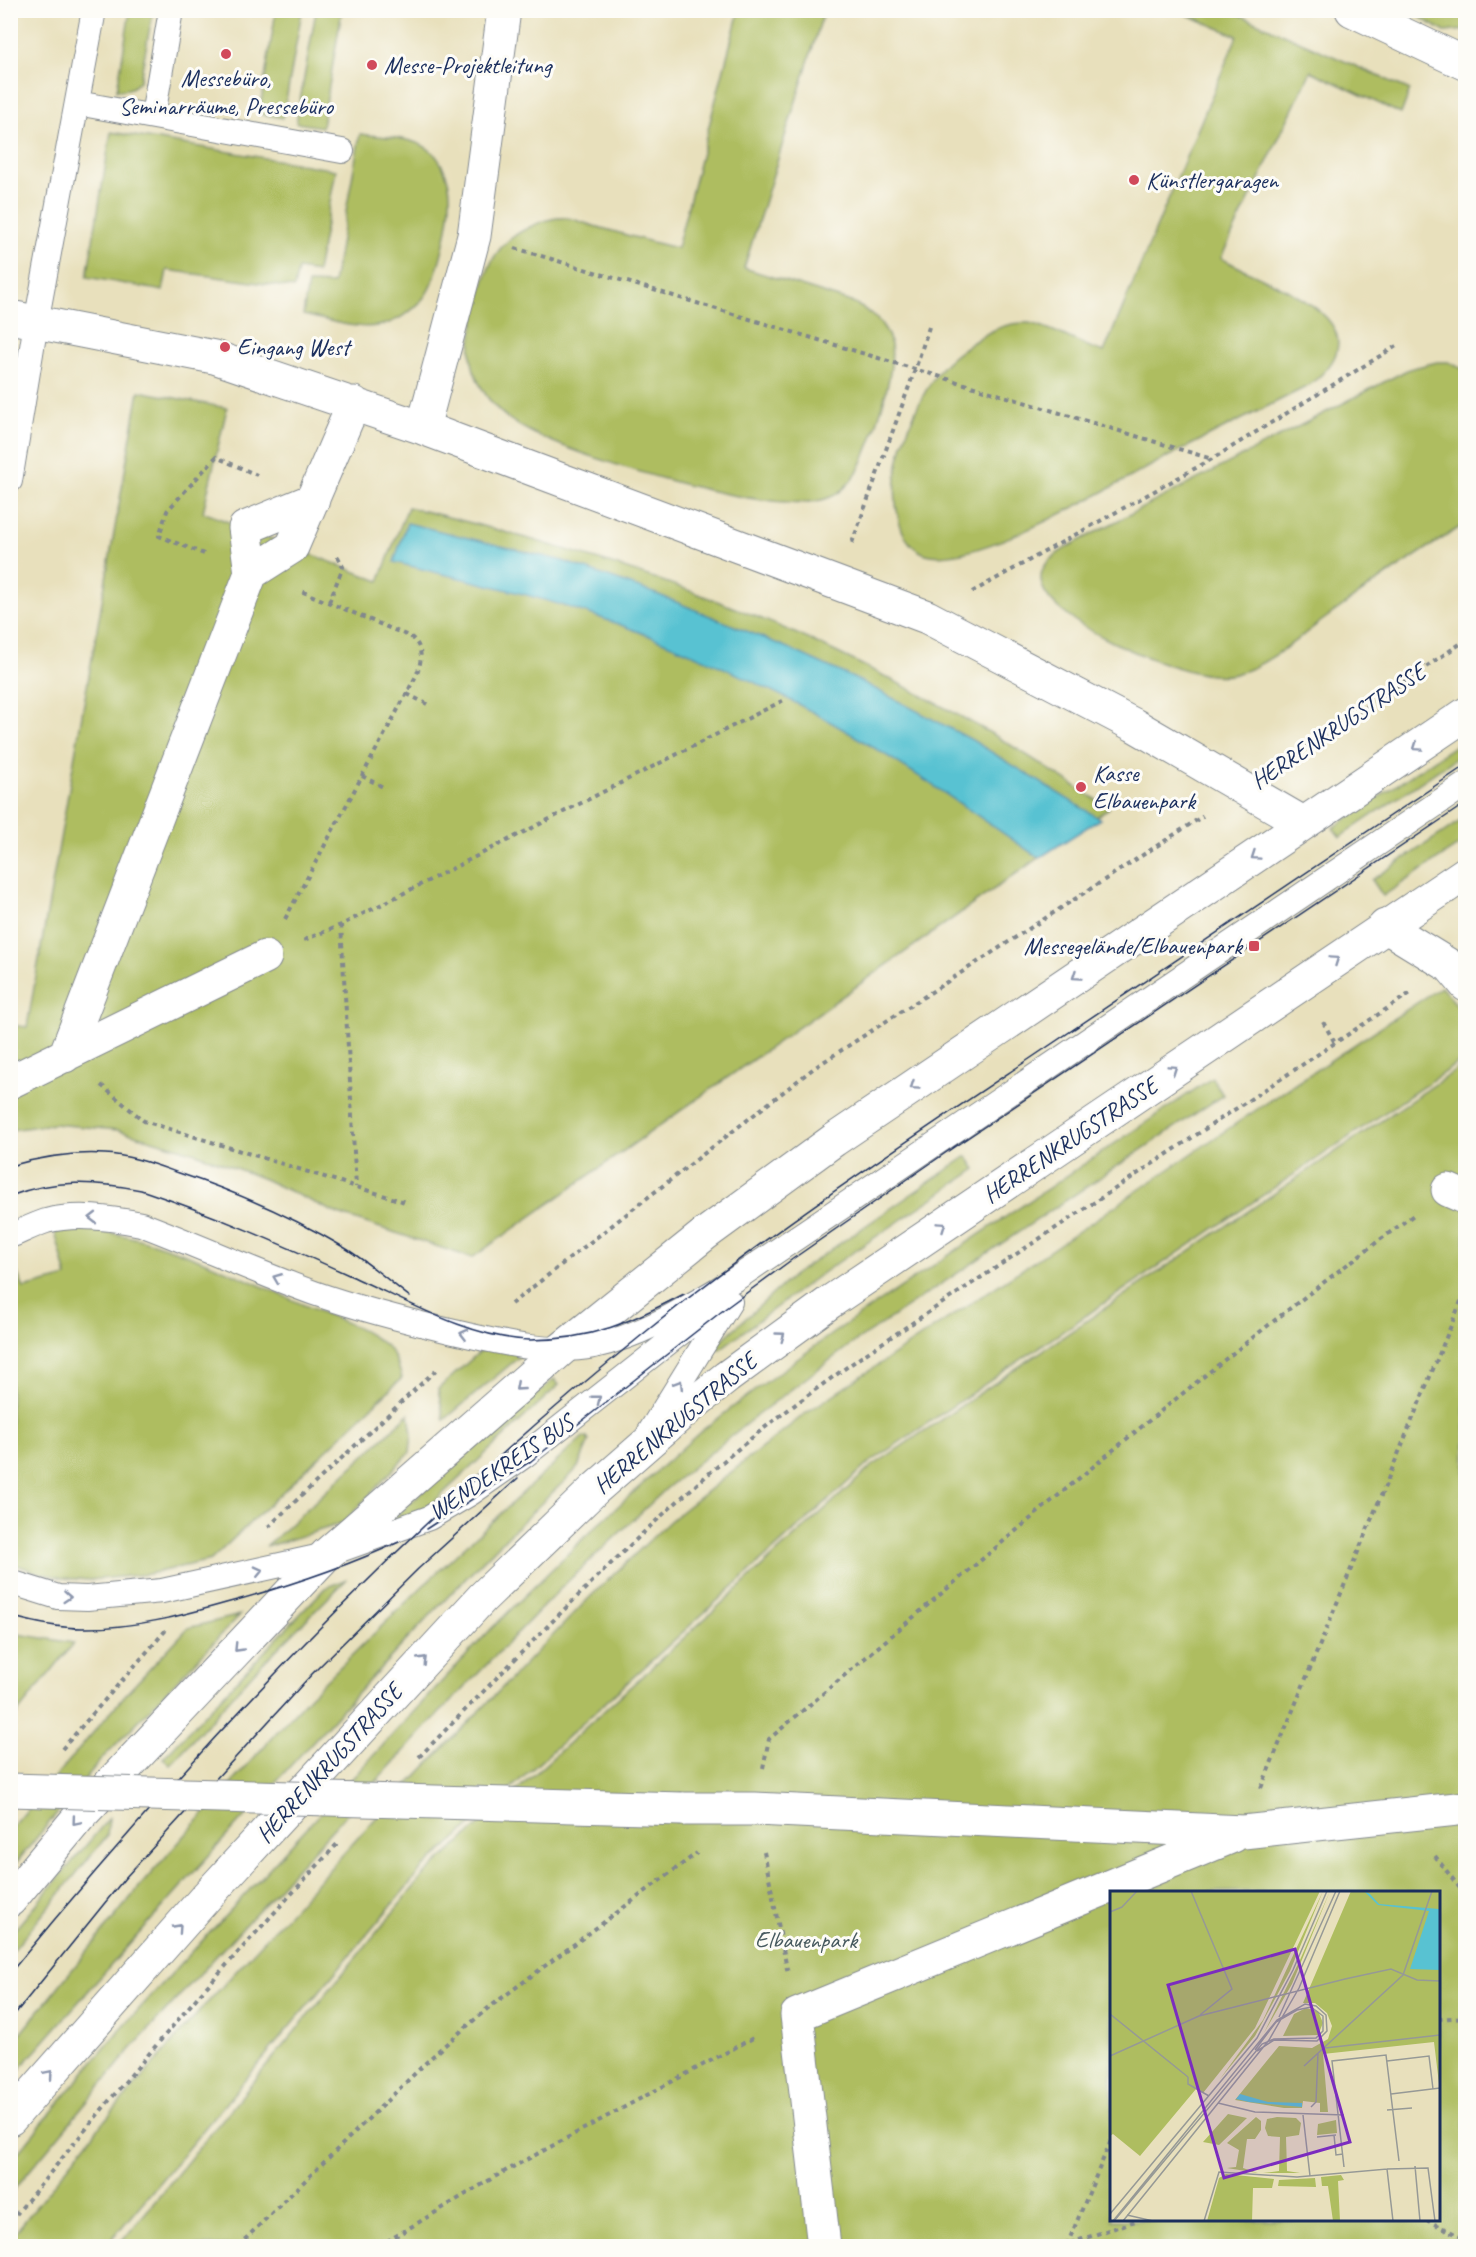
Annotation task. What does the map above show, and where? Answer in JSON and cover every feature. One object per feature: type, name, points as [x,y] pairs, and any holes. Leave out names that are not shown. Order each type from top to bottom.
[{"type":"street","points":[[423,428],[474,236],[504,10]]},
{"type":"street","points":[[1352,10],[1466,64]]},
{"type":"street","points":[[23,320],[214,357],[423,428],[927,617],[1134,725],[1303,824]]},
{"type":"street","points":[[65,1056],[251,573],[292,547],[354,403]]},
{"type":"street","points":[[10,1900],[79,1817],[326,1555],[563,1348],[705,1233],[834,1140],[1466,714]]},
{"type":"street","name":"HERRENKRUGSTRASSE","points":[[10,2119],[199,1905],[414,1670],[482,1598],[595,1489],[638,1451],[727,1377],[830,1302],[1466,873]]},
{"type":"street","points":[[1385,926],[1458,976]]},
{"type":"street","points":[[10,1082],[264,957]]},
{"type":"street","points":[[10,1790],[682,1809],[755,1809],[1243,1832],[1466,1808]]},
{"type":"street","points":[[824,2247],[797,2015],[1243,1832]]},
{"type":"lane","points":[[10,481],[23,320],[77,103],[94,10]]},
{"type":"lane","points":[[153,116],[171,10]]},
{"type":"lane","points":[[77,103],[342,150]]},
{"type":"lane","points":[[10,1236],[47,1221],[111,1218],[141,1224],[314,1292],[384,1315],[498,1343],[563,1348],[600,1344],[651,1327],[736,1278],[1466,784]]},
{"type":"lane","points":[[638,1451],[743,1284],[784,1246]]},
{"type":"lane","name":"WENDEKREIS BUS","points":[[10,1582],[58,1597],[123,1596],[162,1591],[326,1555],[429,1518],[471,1493],[533,1449],[743,1284]]},
{"type":"path","points":[[474,236],[1212,459]]},
{"type":"path","points":[[838,584],[929,327]]},
{"type":"path","points":[[927,617],[1212,459],[1398,345]]},
{"type":"path","points":[[159,536],[167,512],[216,457],[313,500]]},
{"type":"path","points":[[329,602],[343,567]]},
{"type":"path","points":[[251,573],[407,634],[417,642],[420,649],[419,668],[406,694],[264,957]]},
{"type":"path","name":"HERRENKRUGSTRASSE","points":[[504,1310],[814,1068],[1245,789],[1466,640]]},
{"type":"path","points":[[406,694],[431,706]]},
{"type":"path","points":[[307,938],[341,925],[784,700]]},
{"type":"path","points":[[362,776],[385,788]]},
{"type":"path","points":[[341,925],[356,1187]]},
{"type":"path","points":[[416,1760],[596,1578],[662,1515],[727,1458],[794,1405],[874,1348],[1335,1043],[1458,976]]},
{"type":"path","points":[[1318,1014],[1335,1043]]},
{"type":"path","points":[[65,1056],[144,1121],[405,1202]]},
{"type":"path","points":[[378,2247],[498,2175],[797,2015],[755,1809],[769,1739],[1131,1437],[1338,1270],[1457,1194]]},
{"type":"path","points":[[1243,1832],[1466,1289]]},
{"type":"path","points":[[10,2222],[193,2003],[343,1837]]},
{"type":"path","points":[[238,2247],[438,2051],[487,2008],[701,1851]]},
{"type":"path","points":[[1440,2019],[1466,2017]]},
{"type":"path","points":[[1064,2246],[1110,2142]]},
{"type":"path","points":[[1064,2246],[1135,2221]]},
{"type":"path","points":[[1427,2221],[1466,2239]]},
{"type":"green space","points":[[130,11],[153,11],[140,80],[130,88],[117,90]]},
{"type":"green space","points":[[276,11],[302,11],[283,118],[259,114]]},
{"type":"green space","points":[[316,11],[342,11],[322,127],[296,123]]},
{"type":"green space","points":[[739,11],[824,11],[744,268],[851,302],[882,324],[891,345],[892,358],[886,390],[876,426],[859,469],[846,486],[828,498],[802,502],[766,500],[724,493],[679,483],[592,457],[524,428],[511,420],[488,399],[471,359],[473,326],[489,266],[508,240],[518,233],[543,222],[567,218],[677,248]]},
{"type":"green space","points":[[1178,11],[1231,11],[1410,90],[1401,114],[1311,71],[1221,258],[1292,293],[1314,307],[1331,323],[1338,342],[1331,363],[1308,386],[1047,521],[978,549],[948,555],[926,554],[916,549],[902,530],[896,506],[896,481],[903,444],[914,416],[927,389],[942,367],[981,337],[998,328],[1015,324],[1036,325],[1104,352],[1237,36]]},
{"type":"green space","points":[[1417,11],[1465,11],[1465,30],[1445,32],[1419,17]]},
{"type":"green space","points":[[111,132],[336,170],[317,272],[298,269],[294,288],[167,270],[163,291],[87,277]]},
{"type":"green space","points":[[360,134],[405,140],[423,145],[438,159],[445,171],[450,195],[443,247],[435,275],[425,296],[414,308],[399,318],[379,326],[368,327],[346,325],[303,315],[308,283],[333,284]]},
{"type":"green space","points":[[1437,362],[1449,362],[1465,370],[1465,524],[1380,580],[1274,656],[1250,669],[1232,675],[1193,672],[1141,655],[1112,642],[1063,612],[1047,595],[1041,579],[1043,568],[1050,559],[1069,546],[1409,369]]},
{"type":"green space","points":[[139,391],[227,408],[203,512],[379,581],[408,507],[509,533],[609,563],[756,616],[852,660],[994,735],[1109,808],[472,1258],[338,1214],[264,1179],[196,1153],[118,1130],[54,1124],[11,1130],[10,1025],[27,1027]]},
{"type":"green space","points":[[1465,739],[1465,752],[1340,837],[1333,828]]},
{"type":"green space","points":[[1465,818],[1465,841],[1383,896],[1372,880]]},
{"type":"green space","points":[[1441,987],[1465,1014],[1465,1058],[869,1463],[421,1870],[106,2246],[11,2246],[11,2238],[105,2120],[198,2013],[375,1819],[591,1596],[672,1519],[806,1413]]},
{"type":"green space","name":"Elbauenpark","points":[[1465,1064],[1465,2246],[118,2246],[424,1875],[871,1467]]},
{"type":"green space","points":[[1212,1078],[1223,1095],[846,1348],[756,1416],[667,1488],[564,1585],[429,1724],[132,2048],[11,2193],[11,2161],[117,2033],[492,1628],[593,1529],[700,1432],[833,1333]]},
{"type":"green space","points":[[967,1156],[976,1169],[818,1276],[720,1349],[717,1348],[717,1344],[794,1275]]},
{"type":"green space","points":[[81,1229],[139,1239],[223,1269],[367,1333],[389,1349],[398,1365],[402,1378],[211,1560],[149,1574],[89,1580],[39,1573],[11,1563],[10,1257],[24,1288],[67,1277],[55,1232]]},
{"type":"green space","points":[[485,1347],[525,1352],[444,1420],[438,1389]]},
{"type":"green space","points":[[554,1379],[559,1385],[422,1513],[388,1522]]},
{"type":"green space","points":[[409,1414],[412,1434],[410,1452],[343,1523],[266,1547]]},
{"type":"green space","points":[[583,1437],[589,1441],[578,1467],[572,1474],[469,1575],[369,1680],[193,1873],[11,2079],[11,2045],[140,1886],[275,1734],[309,1697],[430,1579]]},
{"type":"green space","points":[[347,1579],[256,1670],[170,1765],[163,1758],[325,1588]]},
{"type":"green space","points":[[240,1615],[99,1762],[11,1869],[11,1829],[126,1694],[188,1628]]},
{"type":"green space","points":[[11,1633],[74,1643],[11,1721]]},
{"type":"green space","points":[[109,1818],[107,1836],[11,1953],[11,1934]]},
{"type":"water","points":[[407,523],[563,561],[659,595],[788,648],[864,683],[972,740],[1100,819],[1039,858],[872,746],[802,706],[711,662],[623,626],[563,606],[394,562]]},
{"type":"tram line","points":[[10,1973],[158,1800],[234,1716],[313,1635],[393,1555],[476,1478],[648,1330],[785,1226],[879,1160],[1466,765]]},
{"type":"tram line","points":[[426,1529],[531,1461],[726,1308],[794,1258],[954,1147],[1466,803]]},
{"type":"tram line","points":[[10,1166],[33,1160],[81,1154],[124,1156],[152,1164],[243,1197],[305,1226],[354,1253],[410,1297]]},
{"type":"tram line","points":[[10,1196],[26,1190],[75,1183],[141,1190],[274,1241],[439,1317],[462,1326],[508,1338],[552,1339],[592,1333],[628,1321],[684,1294]]},
{"type":"tram line","points":[[10,2020],[125,1878],[312,1674],[418,1569],[518,1478]]},
{"type":"tram line","points":[[10,1616],[68,1628],[122,1626],[157,1620],[209,1608],[292,1584],[399,1542]]},
{"type":"place","name":"Messebüro, Seminarräume, Pressebüro","points":[[226,54]]},
{"type":"place","name":"Messe-Projektleitung","points":[[372,65]]},
{"type":"place","name":"Künstlergaragen","points":[[1134,180]]},
{"type":"place","name":"Eingang West","points":[[225,347]]},
{"type":"place","name":"Kasse Elbauenpark","points":[[1081,787]]},
{"type":"place","name":"Messegelände/Elbauenpark","points":[[1254,946]]}]
